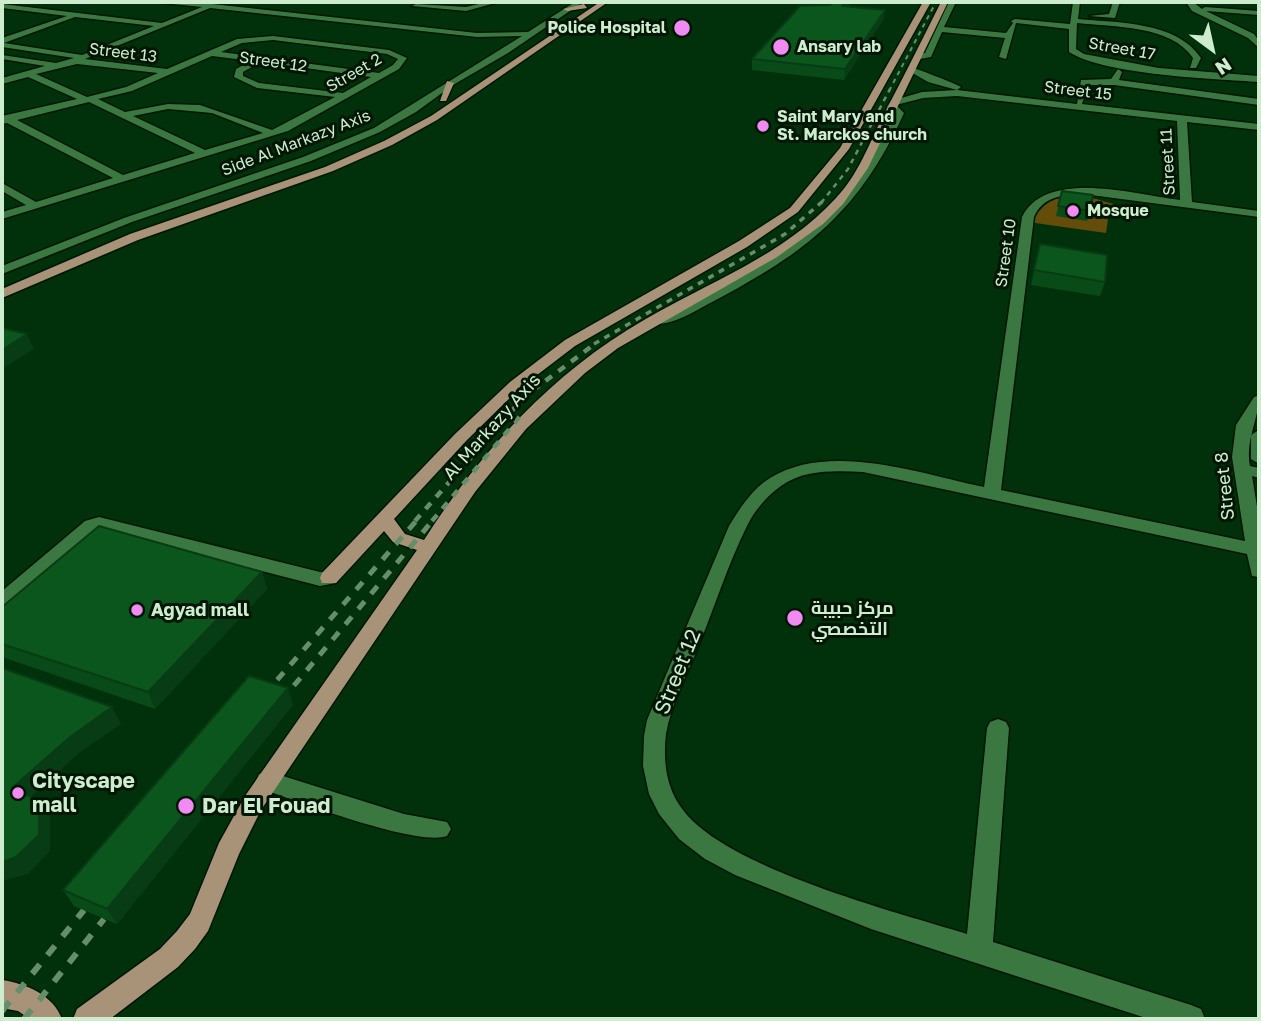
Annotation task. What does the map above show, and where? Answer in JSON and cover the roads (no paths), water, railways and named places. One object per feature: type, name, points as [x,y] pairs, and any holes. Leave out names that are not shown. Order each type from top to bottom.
[{"type":"main road","name":"Al Markazy Axis","points":[[329,578],[488,410],[542,363],[590,331],[743,244],[794,210],[844,149],[890,58],[906,40],[927,2]]},
{"type":"main road","name":"Al Markazy Axis","points":[[87,1019],[169,958],[199,922],[228,851],[267,781],[468,485],[531,413],[575,373],[646,324],[780,248],[831,211],[848,192],[864,166],[945,2]]},
{"type":"main road","points":[[2,281],[108,236],[256,185],[373,139],[443,99],[594,4]]},
{"type":"main road","points":[[2,294],[134,237],[292,182],[378,148],[441,113],[594,4]]},
{"type":"main road","points":[[906,40],[926,41]]},
{"type":"main road","points":[[443,99],[450,83]]},
{"type":"main road","points":[[441,113],[463,107]]},
{"type":"main road","points":[[256,185],[256,188],[265,189],[292,182]]},
{"type":"main road","points":[[206,201],[239,194],[245,194],[247,198]]},
{"type":"main road","points":[[385,520],[399,538],[428,547]]},
{"type":"main road","points":[[2,994],[17,996],[34,1004],[48,1019]]},
{"type":"street","points":[[157,2],[206,6]]},
{"type":"street","points":[[176,2],[493,39],[530,34]]},
{"type":"street","name":"Street 2","points":[[374,24],[435,2]]},
{"type":"street","points":[[412,10],[466,9],[495,2]]},
{"type":"street","points":[[915,64],[928,55],[952,2]]},
{"type":"street","name":"Street 17","points":[[1077,2],[1072,47],[1077,54],[1094,61],[1121,66],[1259,79]]},
{"type":"street","points":[[1003,57],[1015,20],[1075,20],[1112,16],[1116,2]]},
{"type":"street","points":[[1190,2],[1195,9],[1251,36],[1259,46]]},
{"type":"street","name":"Side Al Markazy Axis","points":[[2,270],[128,220],[288,166],[356,139],[412,110],[567,9],[594,4]]},
{"type":"street","points":[[1202,5],[1259,13]]},
{"type":"street","points":[[1202,5],[1259,36]]},
{"type":"street","points":[[2,6],[161,25]]},
{"type":"street","points":[[2,79],[81,57],[206,6]]},
{"type":"street","name":"Street 2","points":[[396,27],[392,23],[412,10]]},
{"type":"street","points":[[2,43],[77,15]]},
{"type":"street","points":[[1075,20],[1136,28],[1182,41],[1194,50],[1197,58],[1193,66]]},
{"type":"street","points":[[354,23],[493,39],[505,51]]},
{"type":"street","points":[[2,29],[27,32]]},
{"type":"street","points":[[939,29],[1010,36]]},
{"type":"street","name":"Street 2","points":[[2,216],[296,124],[380,76],[402,62],[403,58],[389,52],[272,38],[240,41],[129,89],[4,119]]},
{"type":"street","name":"Street 13","points":[[2,43],[168,72]]},
{"type":"street","name":"Street 12","points":[[209,53],[380,76]]},
{"type":"street","points":[[2,57],[52,65]]},
{"type":"street","points":[[26,74],[81,57]]},
{"type":"street","points":[[259,60],[239,71],[238,77],[257,85],[345,96]]},
{"type":"street","name":"Street 15","points":[[915,64],[931,80],[951,86],[1259,125]]},
{"type":"street","points":[[1114,82],[1121,66]]},
{"type":"street","points":[[2,69],[26,74],[88,99],[204,154]]},
{"type":"street","points":[[1080,102],[1084,82],[1114,82],[1259,102]]},
{"type":"street","name":"Street 15","points":[[893,105],[922,95],[957,93],[1259,125]]},
{"type":"street","points":[[124,116],[166,106],[193,105],[212,109],[272,133]]},
{"type":"street","name":"Street 11","points":[[1182,118],[1186,204]]},
{"type":"street","points":[[4,119],[122,179]]},
{"type":"street","points":[[2,186],[35,205]]},
{"type":"street","name":"Street 10","points":[[992,493],[1028,217],[1034,204],[1054,194],[1083,191],[1259,214]]},
{"type":"street","name":"Street 8","points":[[1259,400],[1244,425],[1240,463],[1259,571]]},
{"type":"street","name":"Street 8","points":[[1259,435],[1259,460]]},
{"type":"street","points":[[1240,463],[1259,460]]},
{"type":"street","points":[[1240,463],[1259,473]]},
{"type":"street","name":"Street 12","points":[[1191,1019],[819,899],[715,854],[686,831],[666,805],[654,776],[652,747],[658,720],[738,526],[751,505],[770,484],[788,473],[838,465],[892,472],[1257,549]]},
{"type":"street","points":[[2,601],[92,525],[104,522],[320,579],[329,578]]},
{"type":"street","points":[[979,950],[998,728]]},
{"type":"street","points":[[267,781],[404,824],[439,829]]},
{"type":"railway","points":[[889,91],[936,2]]},
{"type":"railway","points":[[822,202],[848,169],[890,89]]},
{"type":"railway","points":[[594,344],[785,234],[822,202]]},
{"type":"railway","points":[[415,521],[524,397],[596,343]]},
{"type":"railway","points":[[432,521],[522,414]]},
{"type":"railway","points":[[264,695],[417,520]]},
{"type":"railway","points":[[281,701],[433,520]]},
{"type":"railway","points":[[2,1011],[84,910]]},
{"type":"railway","points":[[24,1019],[104,919]]},
{"type":"place","name":"Police Hospital","points":[[682,28]]},
{"type":"place","name":"Ansary lab","points":[[781,47]]},
{"type":"place","name":"Saint Mary and St. Marckos church","points":[[763,126]]},
{"type":"place","name":"Mosque","points":[[1073,211]]},
{"type":"place","name":"Agyad mall","points":[[137,610]]},
{"type":"place","name":"مركز حبيبة التخصصي","points":[[795,618]]},
{"type":"place","name":"Cityscape mall","points":[[18,793]]},
{"type":"place","name":"Dar El Fouad","points":[[186,806]]}]
